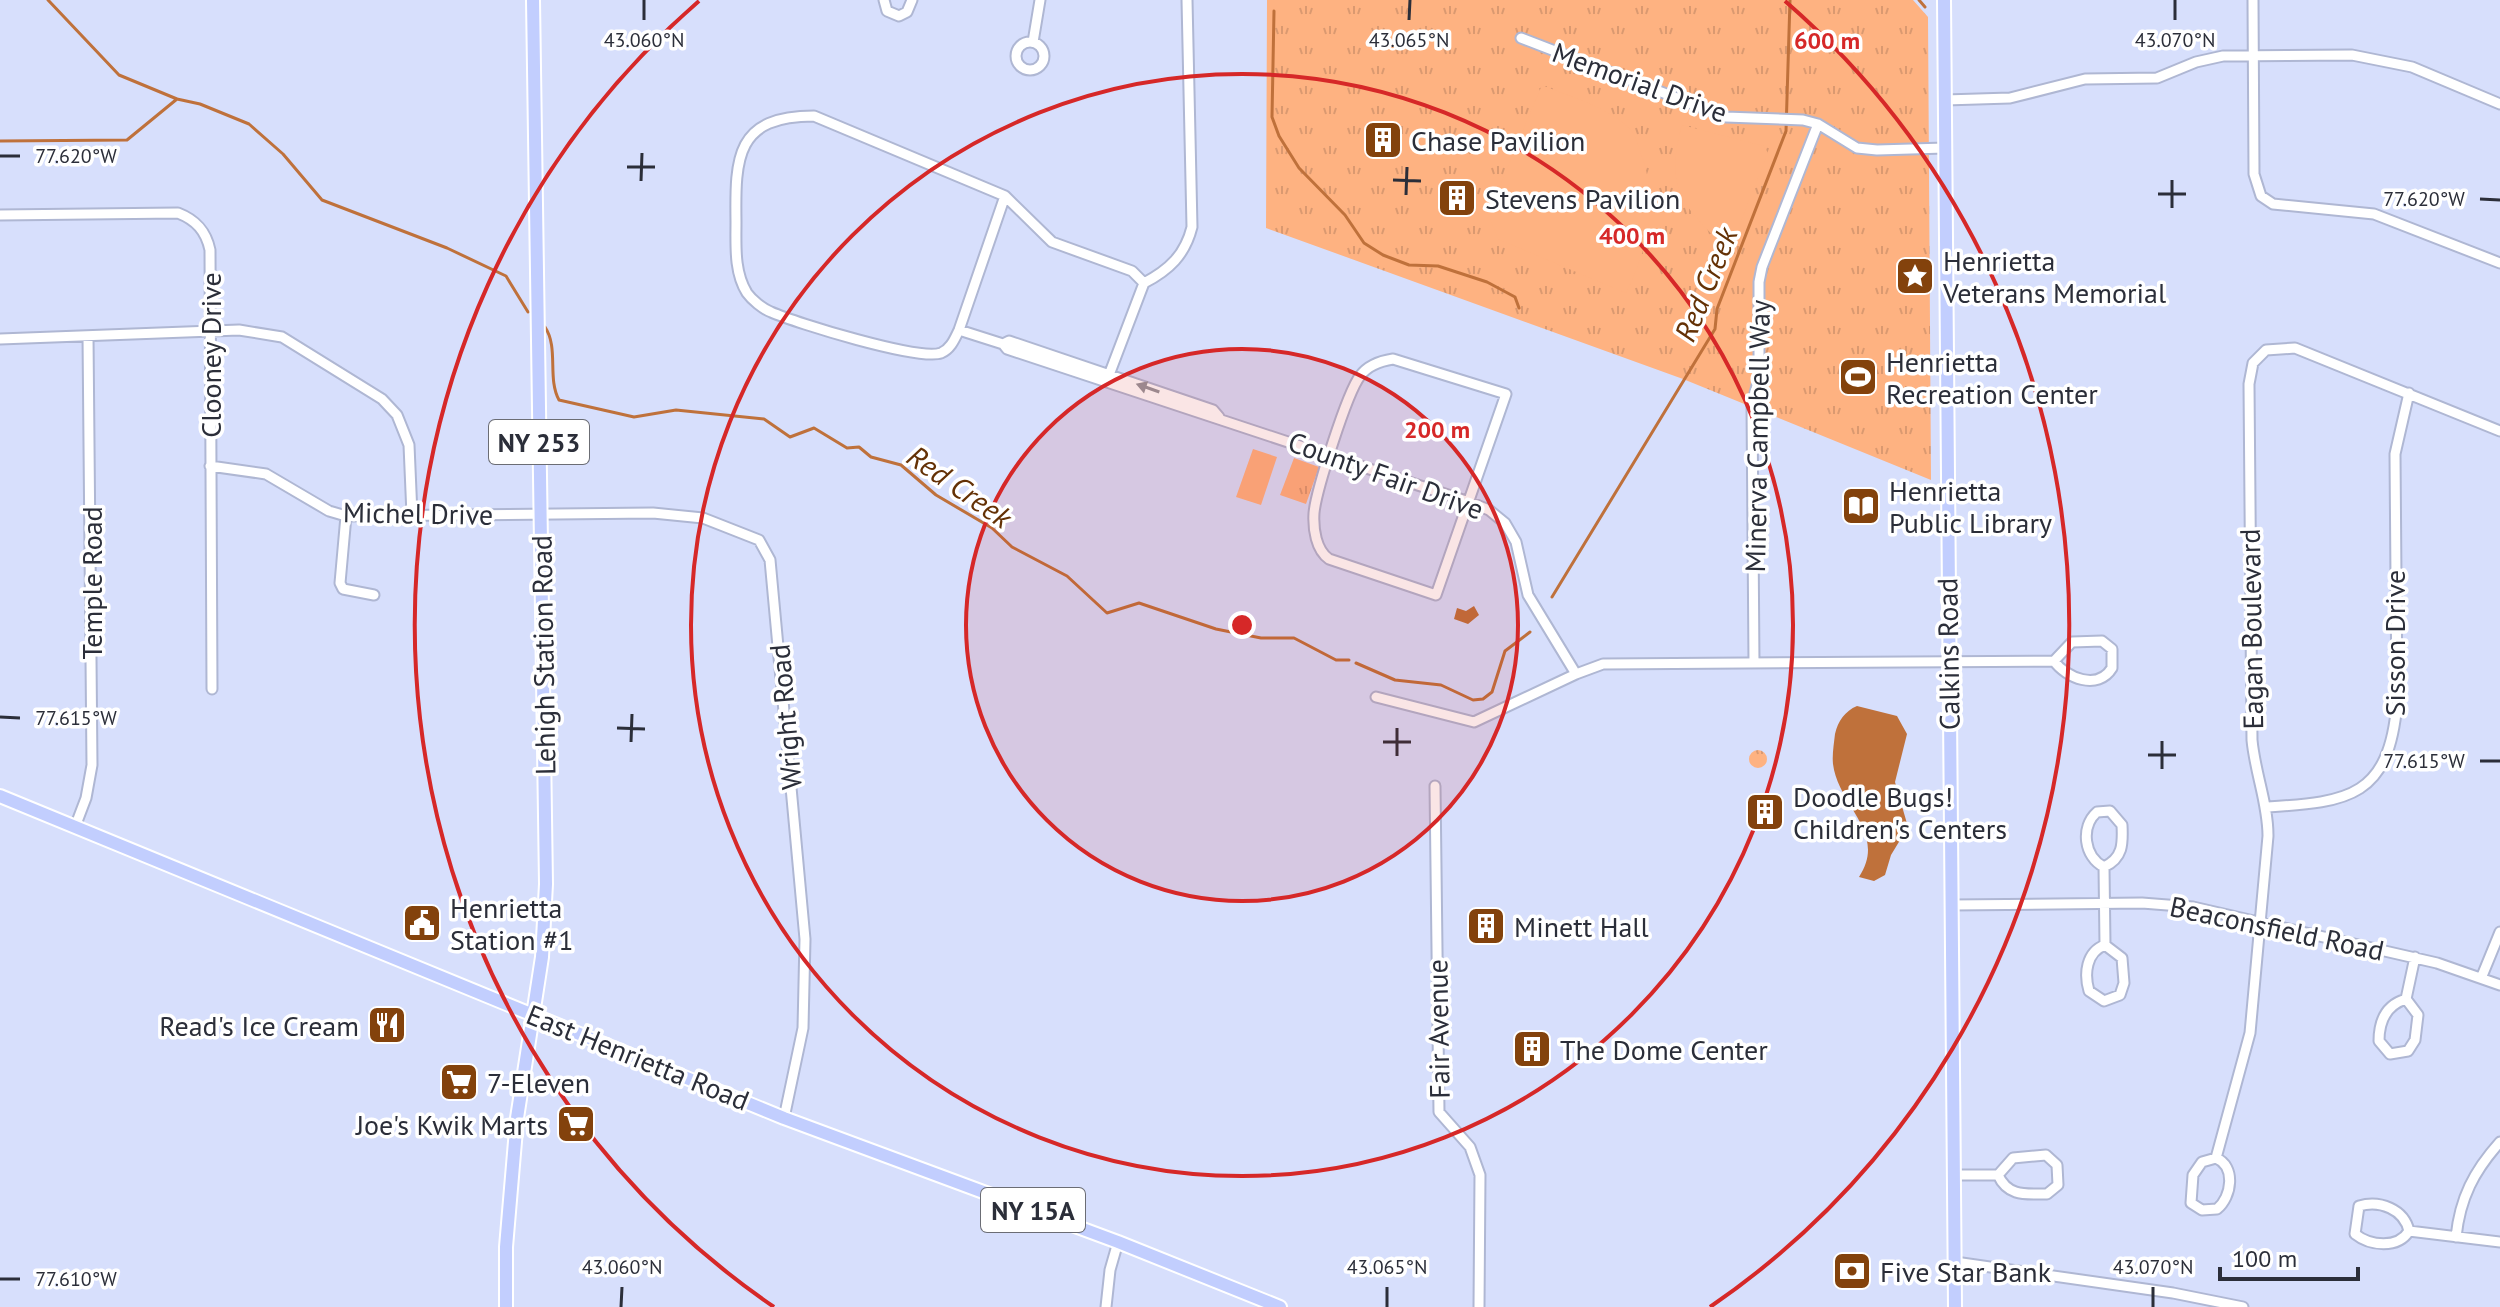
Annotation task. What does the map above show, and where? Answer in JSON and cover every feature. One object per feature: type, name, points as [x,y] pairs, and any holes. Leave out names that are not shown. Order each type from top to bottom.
[{"type":"main road","name":"Lehigh Station Road","points":[[506,1307],[507,1237],[518,1105],[534,1014],[546,884],[533,0]]},
{"type":"main road","name":"Calkins Road","points":[[1944,0],[1955,1307]]},
{"type":"main road","name":"East Henrietta Road","points":[[0,796],[784,1118],[1118,1242],[1280,1307]]},
{"type":"street","points":[[884,0],[887,11],[899,16],[907,12],[912,0]]},
{"type":"street","points":[[1033,42],[1040,0]]},
{"type":"street","points":[[1109,375],[1144,283],[1161,274],[1180,256],[1192,227],[1187,0]]},
{"type":"street","points":[[2253,0],[2254,174],[2256,187],[2264,199],[2273,204],[2359,211],[2389,218],[2500,263]]},
{"type":"street","name":"Memorial Drive","points":[[1521,38],[1716,114],[1803,120],[1818,124],[1857,148],[1945,148]]},
{"type":"street","points":[[1945,100],[2010,98],[2085,79],[2157,78],[2196,62],[2254,54],[2352,55],[2383,59],[2412,67],[2500,104]]},
{"type":"street","points":[[1005,196],[959,330],[949,348],[925,355],[800,323],[767,310],[748,294],[737,266],[735,171],[745,145],[762,126],[783,116],[814,116],[1005,196],[1052,242],[1132,271],[1144,283]]},
{"type":"street","name":"Minerva Campbell Way","points":[[1754,663],[1752,405],[1759,378],[1759,282],[1762,267],[1818,124]]},
{"type":"street","name":"Clooney Drive","points":[[0,215],[168,212],[193,220],[202,230],[210,250],[212,689]]},
{"type":"street","name":"County Fair Drive","points":[[959,330],[1210,418],[1219,417],[1489,510],[1505,523],[1516,542],[1528,595],[1576,674]]},
{"type":"street","points":[[0,339],[211,332],[264,332],[282,337],[390,407],[403,425],[409,445],[412,515]]},
{"type":"street","name":"Temple Road","points":[[75,827],[86,798],[92,765],[88,336]]},
{"type":"street","name":"County Fair Drive","points":[[1003,344],[1009,341],[1213,410],[1219,417]]},
{"type":"street","name":"Eagan Boulevard","points":[[2216,1158],[2250,1033],[2268,836],[2268,807],[2255,768],[2252,740],[2250,372],[2266,350],[2295,348],[2500,431]]},
{"type":"street","points":[[1383,361],[1414,363],[1506,394],[1436,595],[1329,559],[1317,543],[1314,519],[1331,455],[1358,379],[1370,366],[1383,361]]},
{"type":"street","name":"Sisson Drive","points":[[2268,807],[2347,798],[2375,774],[2391,742],[2397,703],[2395,454],[2409,393]]},
{"type":"street","name":"Michel Drive","points":[[210,466],[266,474],[329,511],[346,516],[540,514]]},
{"type":"street","name":"Wright Road","points":[[540,514],[680,515],[750,533],[766,550],[775,606],[806,951],[802,1040],[784,1118]]},
{"type":"street","points":[[346,516],[340,583],[343,589],[374,595]]},
{"type":"street","points":[[1376,697],[1450,719],[1474,722],[1603,664],[2054,661],[2073,678],[2097,679],[2112,668],[2112,649],[2102,641],[2072,642],[2054,661]]},
{"type":"street","name":"Fair Avenue","points":[[1435,786],[1439,1112],[1470,1147],[1480,1175],[1479,1307]]},
{"type":"street","points":[[2110,811],[2122,825],[2123,845],[2117,858],[2104,867],[2095,862],[2087,850],[2087,828],[2097,812],[2110,811]]},
{"type":"street","points":[[2104,867],[2105,945]]},
{"type":"street","name":"Beaconsfield Road","points":[[1952,905],[2162,904],[2415,957],[2482,976],[2500,985]]},
{"type":"street","points":[[2482,976],[2500,932]]},
{"type":"street","points":[[2105,945],[2122,958],[2124,983],[2120,995],[2104,1001],[2089,991],[2088,963],[2098,948],[2105,945]]},
{"type":"street","points":[[2406,999],[2392,1005],[2383,1017],[2379,1041],[2390,1054],[2408,1051],[2415,1040],[2418,1015],[2406,999],[2415,957]]},
{"type":"street","points":[[2456,1237],[2469,1183],[2500,1142]]},
{"type":"street","points":[[1954,1175],[1998,1175],[2013,1158],[2046,1155],[2057,1165],[2058,1185],[2047,1194],[2018,1194],[2009,1191],[1998,1175]]},
{"type":"street","name":"Eagan Boulevard","points":[[2216,1158],[2223,1161],[2230,1173],[2225,1201],[2217,1209],[2202,1210],[2191,1203],[2193,1175],[2202,1162],[2216,1158]]},
{"type":"street","points":[[2364,1204],[2395,1210],[2403,1215],[2409,1231],[2404,1238],[2389,1244],[2368,1242],[2355,1234],[2357,1210],[2364,1204]]},
{"type":"street","points":[[2409,1231],[2500,1242]]},
{"type":"street","points":[[1106,1307],[1110,1270],[1118,1242]]},
{"type":"street","points":[[1955,1262],[2173,1293],[2243,1307]]},
{"type":"green space","points":[[1267,0],[1913,0],[1928,17],[1931,480],[1683,379],[1266,228]]},
{"type":"green space","points":[[1542,85],[1611,115],[1630,129],[1636,140],[1649,187],[1649,223],[1641,258],[1626,293],[1498,239],[1488,214]]},
{"type":"green space","points":[[1682,125],[1764,146],[1768,153],[1729,251],[1700,222],[1682,197],[1675,167]]},
{"type":"green space","points":[[1253,449],[1277,457],[1261,505],[1236,497]]},
{"type":"green space","points":[[1294,458],[1319,467],[1306,504],[1280,495]]},
{"type":"green space","points":[[1758,750],[1767,759],[1758,768],[1749,759]]},
{"type":"shaded area","points":[[1474,606],[1479,615],[1468,624],[1454,619],[1457,608],[1466,611]]},
{"type":"shaded area","points":[[1857,706],[1897,716],[1907,734],[1895,782],[1908,827],[1891,855],[1885,875],[1874,881],[1859,877],[1868,847],[1865,833],[1843,793],[1833,764],[1838,725]]},
{"type":"waterway","points":[[48,0],[119,75],[177,99]]},
{"type":"waterway","name":"Red Creek","points":[[1552,597],[1715,329],[1717,309],[1786,131],[1790,0]]},
{"type":"waterway","points":[[1919,0],[1925,7]]},
{"type":"waterway","points":[[1274,11],[1272,117],[1279,136],[1299,168],[1345,215],[1364,243],[1383,255],[1409,265],[1438,266],[1487,282],[1515,297],[1519,308]]},
{"type":"waterway","name":"Red Creek","points":[[0,141],[127,140],[177,99],[200,104],[249,124],[283,154],[322,200],[447,248],[506,276],[528,312]]},
{"type":"waterway","name":"Red Creek","points":[[545,327],[551,344],[554,382],[559,400],[634,417],[676,410],[764,419],[790,437],[814,428],[847,448],[859,447],[871,457],[901,465],[936,495],[992,528],[1012,547],[1067,576],[1107,613],[1139,603],[1216,629],[1261,638],[1294,638],[1336,660],[1349,660]]},
{"type":"waterway","name":"Red Creek","points":[[1356,663],[1395,680],[1441,685],[1473,700],[1483,699],[1492,692],[1505,651],[1530,632]]},
{"type":"place","name":"Chase Pavilion","points":[[1383,140]]},
{"type":"place","name":"Stevens Pavilion","points":[[1457,198]]},
{"type":"place","name":"Henrietta Veterans Memorial","points":[[1915,276]]},
{"type":"place","name":"Henrietta Recreation Center","points":[[1858,377]]},
{"type":"place","name":"Henrietta Public Library","points":[[1861,506]]},
{"type":"place","name":"Doodle Bugs! Children's Centers","points":[[1765,812]]},
{"type":"place","name":"Henrietta Station #1","points":[[422,923]]},
{"type":"place","name":"Minett Hall","points":[[1486,926]]},
{"type":"place","name":"Read's Ice Cream","points":[[387,1025]]},
{"type":"place","name":"The Dome Center","points":[[1532,1049]]},
{"type":"place","name":"7-Eleven","points":[[459,1082]]},
{"type":"place","name":"Joe's Kwik Marts","points":[[576,1124]]},
{"type":"place","name":"Five Star Bank","points":[[1852,1271]]}]
